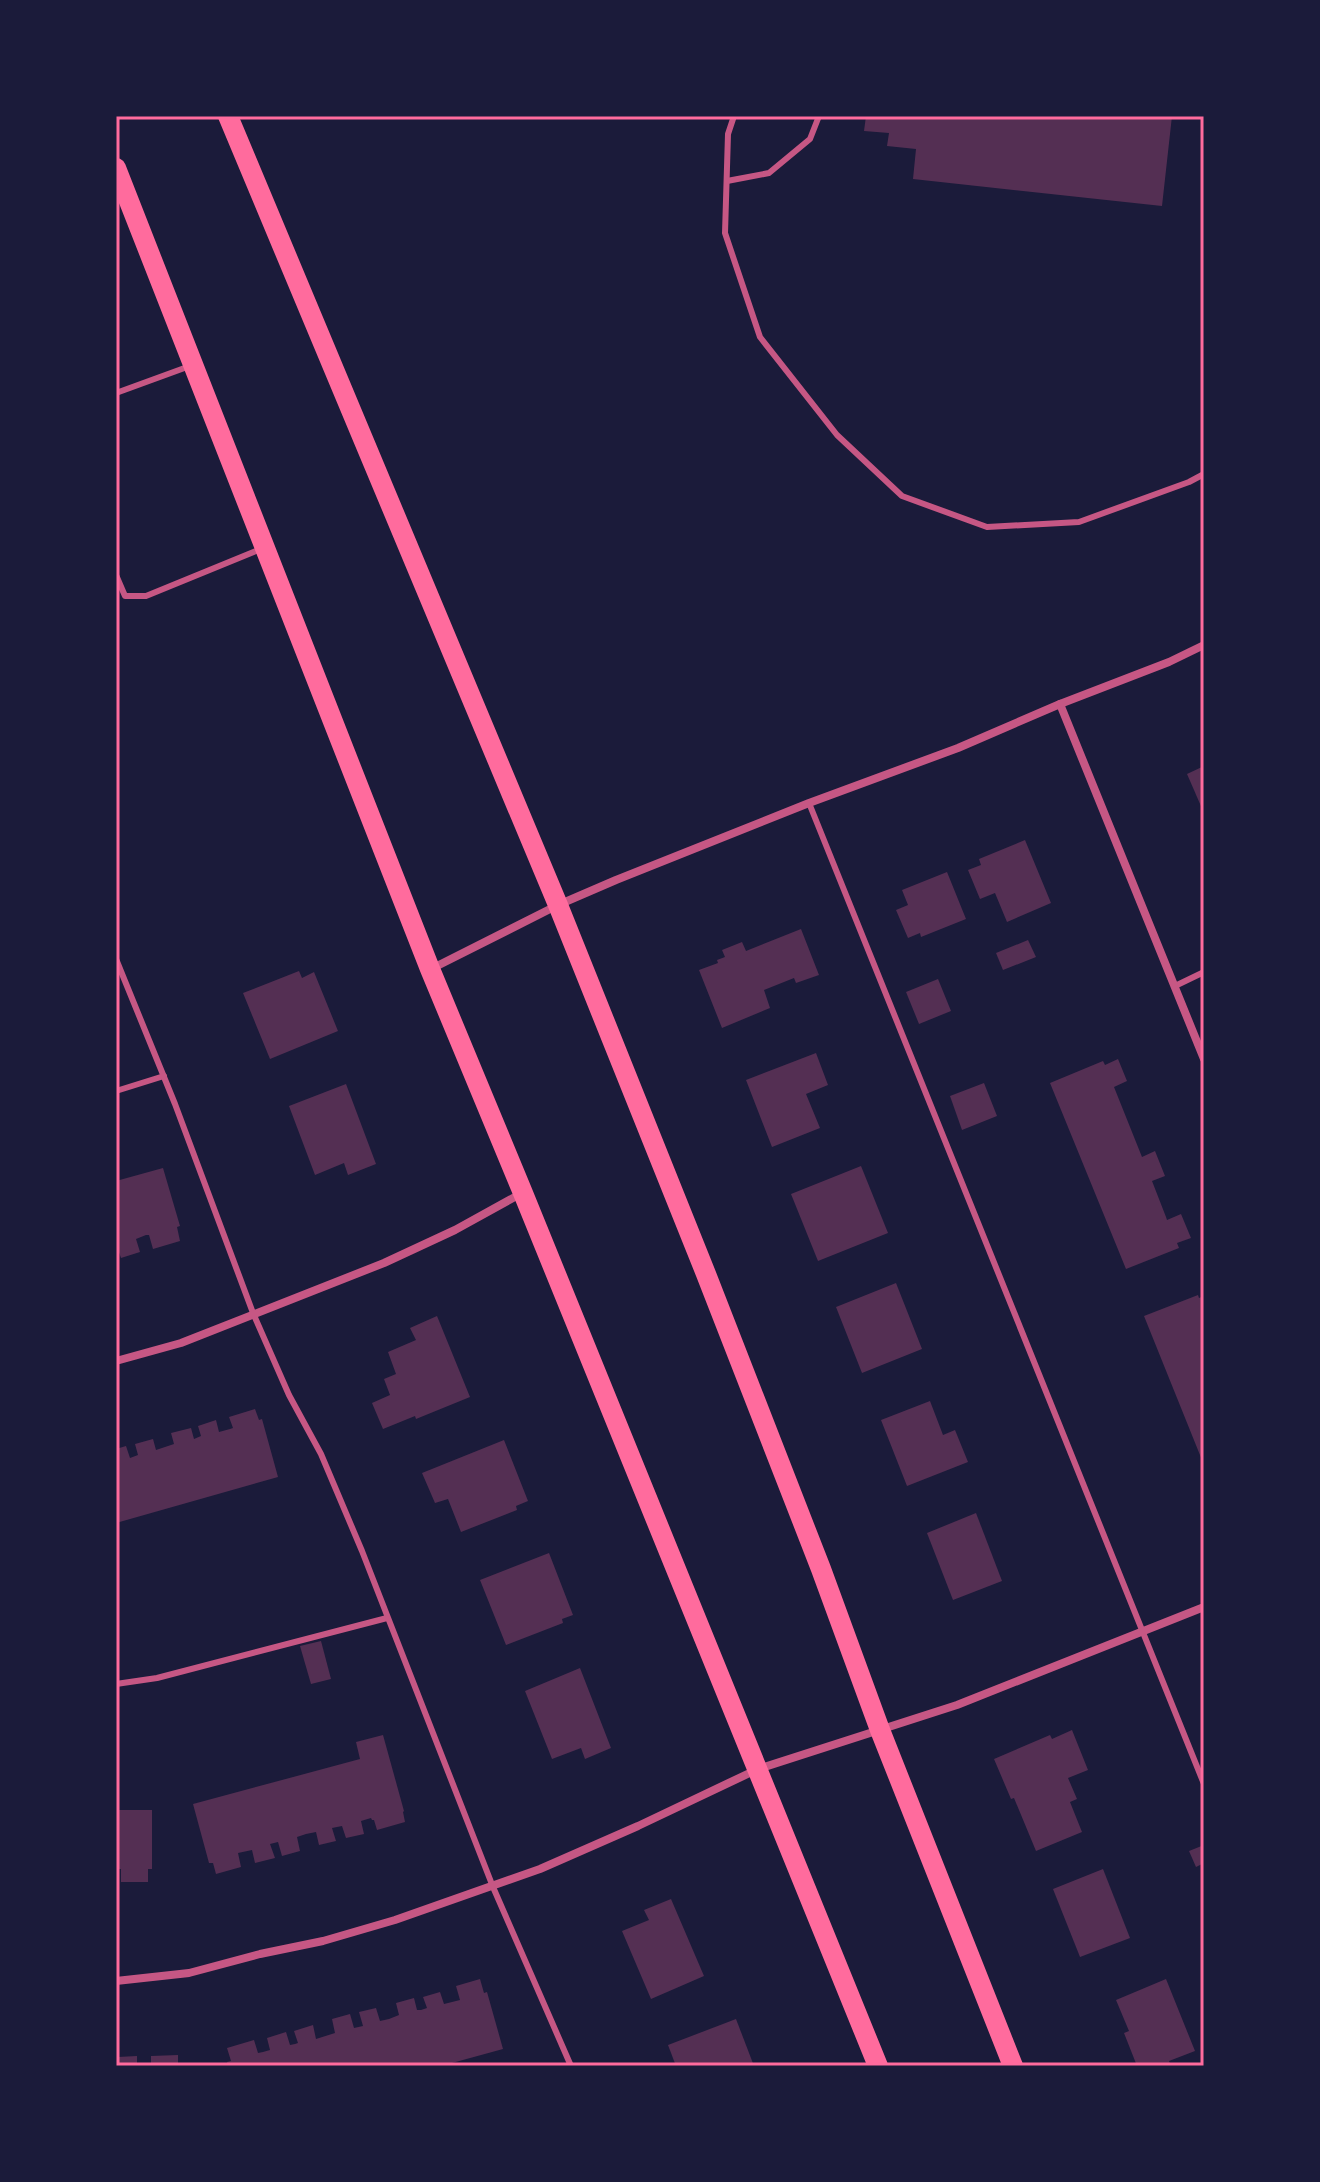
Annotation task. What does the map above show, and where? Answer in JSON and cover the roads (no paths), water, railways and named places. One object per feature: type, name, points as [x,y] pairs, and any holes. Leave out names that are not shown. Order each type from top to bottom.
[{"type":"main road","points":[[228,116],[558,905],[706,1274],[880,1730],[1013,2066]]},
{"type":"main road","points":[[116,168],[430,969],[878,2066]]},
{"type":"street","points":[[430,969],[558,905],[809,803],[958,748],[1204,645]]},
{"type":"street","points":[[1060,704],[1204,1059]]},
{"type":"street","points":[[116,1361],[181,1343],[384,1263],[455,1230],[523,1193]]},
{"type":"street","points":[[116,1981],[189,1973],[323,1941],[493,1887],[638,1826],[758,1769],[957,1705],[1204,1607]]},
{"type":"lane","points":[[734,116],[728,134],[725,233],[760,337],[837,435],[902,496],[987,527],[1079,522],[1204,474]]},
{"type":"lane","points":[[727,181],[769,173],[810,139],[819,116]]},
{"type":"lane","points":[[116,393],[193,365]]},
{"type":"lane","points":[[116,575],[125,596],[146,596],[265,548]]},
{"type":"lane","points":[[809,803],[1204,1784]]},
{"type":"lane","points":[[116,959],[164,1076],[253,1313],[289,1395],[321,1454],[362,1551],[493,1887],[571,2066]]},
{"type":"lane","points":[[1175,986],[1204,972]]},
{"type":"lane","points":[[116,1091],[164,1076]]},
{"type":"lane","points":[[116,1684],[157,1678],[387,1618]]}]
